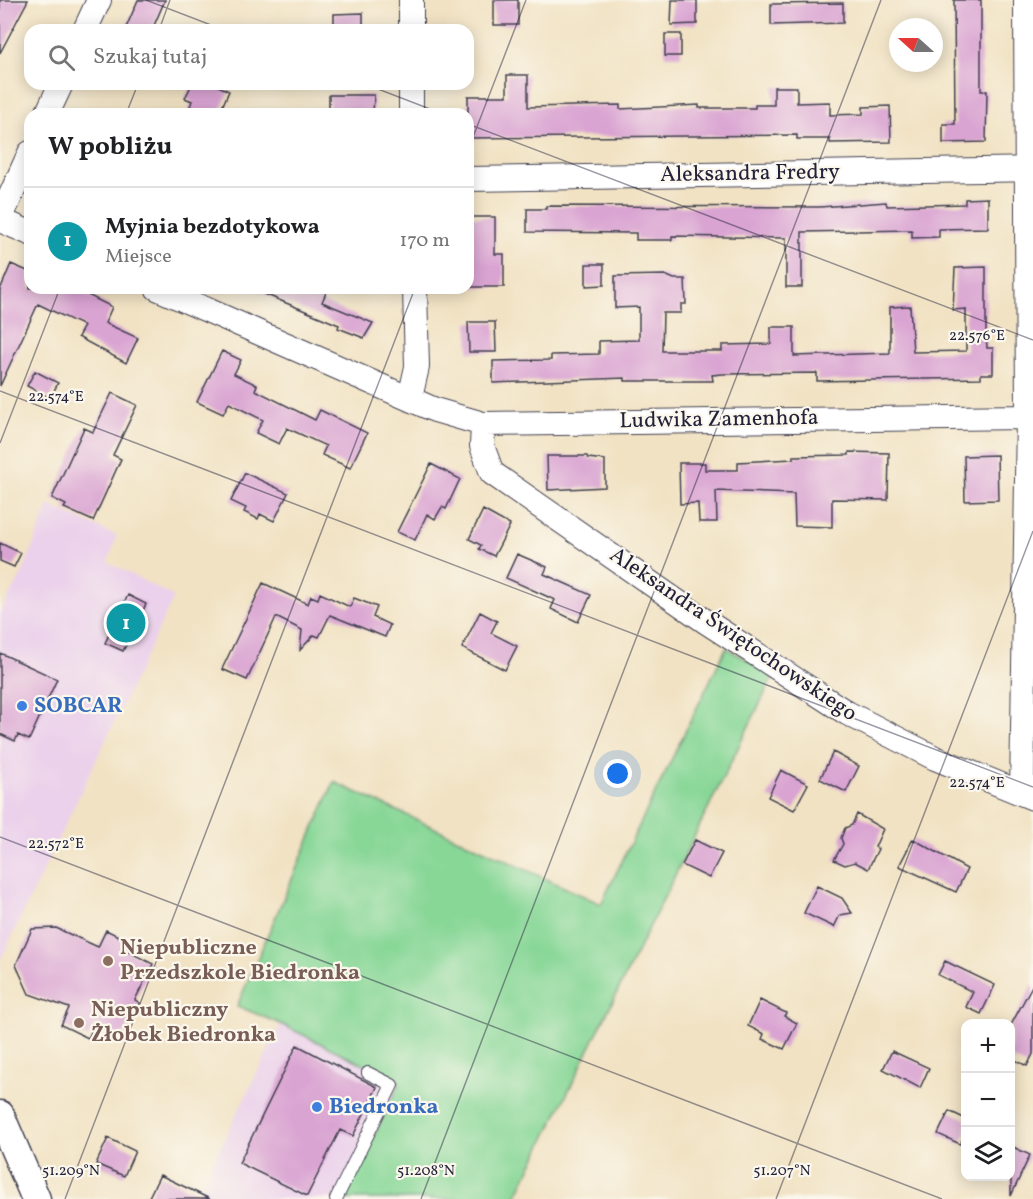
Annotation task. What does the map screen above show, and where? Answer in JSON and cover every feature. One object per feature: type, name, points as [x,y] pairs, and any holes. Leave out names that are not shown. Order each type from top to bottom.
[{"type":"street","points":[[88,24],[99,0]]},
{"type":"street","points":[[411,0],[411,24]]},
{"type":"street","points":[[1026,0],[1030,417],[1028,795]]},
{"type":"street","points":[[50,108],[58,90]]},
{"type":"street","points":[[411,90],[411,108]]},
{"type":"street","points":[[24,166],[0,220],[24,230]]},
{"type":"street","name":"Aleksandra Fredry","points":[[474,179],[1029,169]]},
{"type":"street","points":[[171,294],[410,398],[417,367],[415,294]]},
{"type":"street","name":"Ludwika Zamenhofa","points":[[410,398],[457,418],[483,423],[1030,417]]},
{"type":"street","name":"Aleksandra Świętochowskiego","points":[[483,423],[482,446],[492,473],[705,621],[847,714],[935,758],[1028,795]]},
{"type":"street","points":[[0,1115],[36,1199]]},
{"type":"lane","points":[[336,1199],[392,1085],[368,1073]]},
{"type":"shaded area","points":[[49,505],[117,536],[108,562],[174,597],[0,961],[0,612],[22,574]]},
{"type":"shaded area","points":[[281,1024],[401,1082],[344,1199],[195,1199]]},
{"type":"green space","points":[[726,648],[774,675],[515,1199],[344,1199],[400,1082],[281,1024],[237,1006],[334,782],[601,904]]},
{"type":"building","points":[[0,0],[28,0],[0,53]]},
{"type":"building","points":[[138,0],[165,0],[155,24],[128,24]]},
{"type":"building","points":[[494,0],[518,0],[518,25],[494,25]]},
{"type":"building","points":[[672,0],[697,0],[697,24],[671,25]]},
{"type":"building","points":[[954,0],[981,0],[981,91],[987,91],[986,142],[943,143],[943,124],[955,124]]},
{"type":"building","points":[[843,3],[843,23],[771,25],[771,4]]},
{"type":"building","points":[[363,13],[363,24],[334,24],[334,14]]},
{"type":"building","points":[[665,34],[681,34],[681,56],[665,56]]},
{"type":"building","points":[[507,75],[528,75],[528,107],[620,105],[620,109],[699,105],[699,108],[755,108],[755,105],[774,105],[774,87],[797,87],[797,103],[830,102],[830,115],[863,114],[863,107],[890,106],[891,142],[830,143],[830,139],[797,139],[797,135],[474,138],[474,108],[468,108],[468,96],[507,96]]},
{"type":"building","points":[[189,90],[229,91],[222,108],[189,108],[192,101],[185,98]]},
{"type":"building","points":[[329,95],[374,95],[373,108],[329,108]]},
{"type":"building","points":[[988,198],[988,228],[939,229],[939,237],[912,238],[912,230],[802,232],[802,287],[786,287],[786,238],[672,236],[672,240],[636,240],[636,233],[527,232],[527,209],[546,209],[546,206],[820,207],[886,202],[887,206],[965,204],[965,199]]},
{"type":"building","points":[[474,217],[495,217],[495,254],[504,254],[504,287],[474,287]]},
{"type":"building","points":[[11,264],[24,269],[24,294],[86,294],[112,307],[105,323],[138,338],[126,363],[78,337],[84,326],[38,304],[0,386],[0,290]]},
{"type":"building","points":[[586,264],[604,264],[604,285],[586,286]]},
{"type":"building","points":[[986,267],[987,348],[993,348],[993,374],[981,374],[981,378],[817,381],[817,373],[722,374],[712,375],[713,381],[625,381],[625,378],[493,383],[493,361],[551,360],[551,355],[599,354],[599,341],[639,340],[639,307],[615,308],[615,276],[665,275],[674,279],[685,279],[686,304],[681,304],[681,313],[663,313],[662,351],[722,351],[722,345],[771,344],[771,327],[794,327],[794,356],[890,353],[890,307],[910,306],[913,352],[966,351],[966,309],[953,310],[955,268]]},
{"type":"building","points":[[264,294],[325,294],[322,302],[373,323],[364,338],[338,328],[339,325]]},
{"type":"building","points":[[468,322],[495,322],[496,352],[469,352]]},
{"type":"building","points":[[222,351],[241,360],[234,374],[257,385],[255,390],[315,420],[320,410],[367,433],[350,468],[322,455],[326,446],[287,428],[279,444],[256,433],[263,420],[229,403],[223,414],[197,402]]},
{"type":"building","points":[[35,371],[58,383],[50,398],[27,386]]},
{"type":"building","points":[[112,393],[137,405],[113,455],[121,459],[93,521],[64,508],[66,505],[52,498],[84,428],[93,432]]},
{"type":"building","points":[[849,452],[889,453],[888,500],[832,499],[832,527],[795,526],[794,494],[716,491],[717,522],[699,522],[698,503],[680,504],[679,463],[705,463],[705,470],[738,470],[738,462],[793,459],[793,456],[849,455]]},
{"type":"building","points":[[997,455],[998,500],[965,501],[964,456]]},
{"type":"building","points":[[547,456],[587,456],[605,460],[605,487],[548,490]]},
{"type":"building","points":[[431,464],[460,479],[446,509],[442,507],[435,519],[427,514],[415,540],[397,532]]},
{"type":"building","points":[[245,473],[288,493],[274,521],[260,514],[258,519],[244,512],[246,508],[231,501]]},
{"type":"building","points":[[483,510],[510,525],[494,556],[479,549],[481,545],[469,539]]},
{"type":"building","points":[[0,543],[21,553],[14,567],[0,561]]},
{"type":"building","points":[[517,554],[547,567],[544,574],[591,595],[578,622],[551,609],[555,600],[506,578]]},
{"type":"building","points":[[263,583],[308,604],[311,596],[318,599],[320,593],[350,607],[354,598],[377,607],[373,617],[390,625],[385,637],[330,615],[319,637],[314,635],[300,650],[302,630],[276,617],[247,680],[222,669]]},
{"type":"building","points":[[128,595],[146,604],[123,651],[105,643]]},
{"type":"building","points":[[480,612],[497,621],[491,633],[517,646],[505,670],[462,648]]},
{"type":"building","name":"SOBCAR","points":[[0,653],[57,679],[29,740],[18,735],[15,741],[0,734]]},
{"type":"building","points":[[833,752],[859,766],[846,792],[820,779]]},
{"type":"building","points":[[781,770],[808,784],[794,810],[768,797]]},
{"type":"building","points":[[857,814],[883,829],[875,847],[878,849],[868,869],[855,862],[845,865],[834,860],[843,844],[841,838],[845,828],[852,825]]},
{"type":"building","points":[[913,839],[967,869],[956,892],[899,866]]},
{"type":"building","points":[[695,840],[722,853],[709,878],[682,865]]},
{"type":"building","points":[[817,886],[842,898],[852,913],[840,915],[834,927],[804,913]]},
{"type":"building","points":[[56,928],[98,947],[106,930],[133,943],[129,952],[153,964],[135,1000],[140,1003],[122,1038],[95,1024],[88,1038],[61,1025],[69,1008],[29,994],[16,965],[32,929]]},
{"type":"building","points":[[945,961],[995,985],[981,1014],[966,1007],[973,992],[938,975]]},
{"type":"building","points":[[1033,984],[1033,1054],[1027,1066],[1015,1060],[1014,1019]]},
{"type":"building","points":[[760,1000],[786,1013],[784,1016],[797,1023],[784,1049],[762,1039],[764,1034],[748,1026]]},
{"type":"building","name":"Biedronka","points":[[297,1045],[377,1087],[353,1136],[340,1130],[307,1196],[239,1163]]},
{"type":"building","points":[[892,1051],[929,1068],[920,1088],[883,1069]]},
{"type":"building","points":[[949,1111],[961,1117],[960,1144],[938,1134]]},
{"type":"building","points":[[108,1138],[135,1151],[124,1176],[96,1164]]},
{"type":"building","points":[[1015,1148],[1030,1155],[1011,1196],[1011,1181],[1015,1181]]},
{"type":"building","points":[[160,1175],[210,1199],[148,1199]]},
{"type":"place","name":"Myjnia bezdotykowa","points":[[126,623]]},
{"type":"place","name":"SOBCAR","points":[[22,706]]},
{"type":"place","name":"Niepubliczne Przedszkole Biedronka","points":[[108,961]]},
{"type":"place","name":"Niepubliczny Żłobek Biedronka","points":[[79,1023]]},
{"type":"place","name":"Biedronka","points":[[317,1107]]}]
